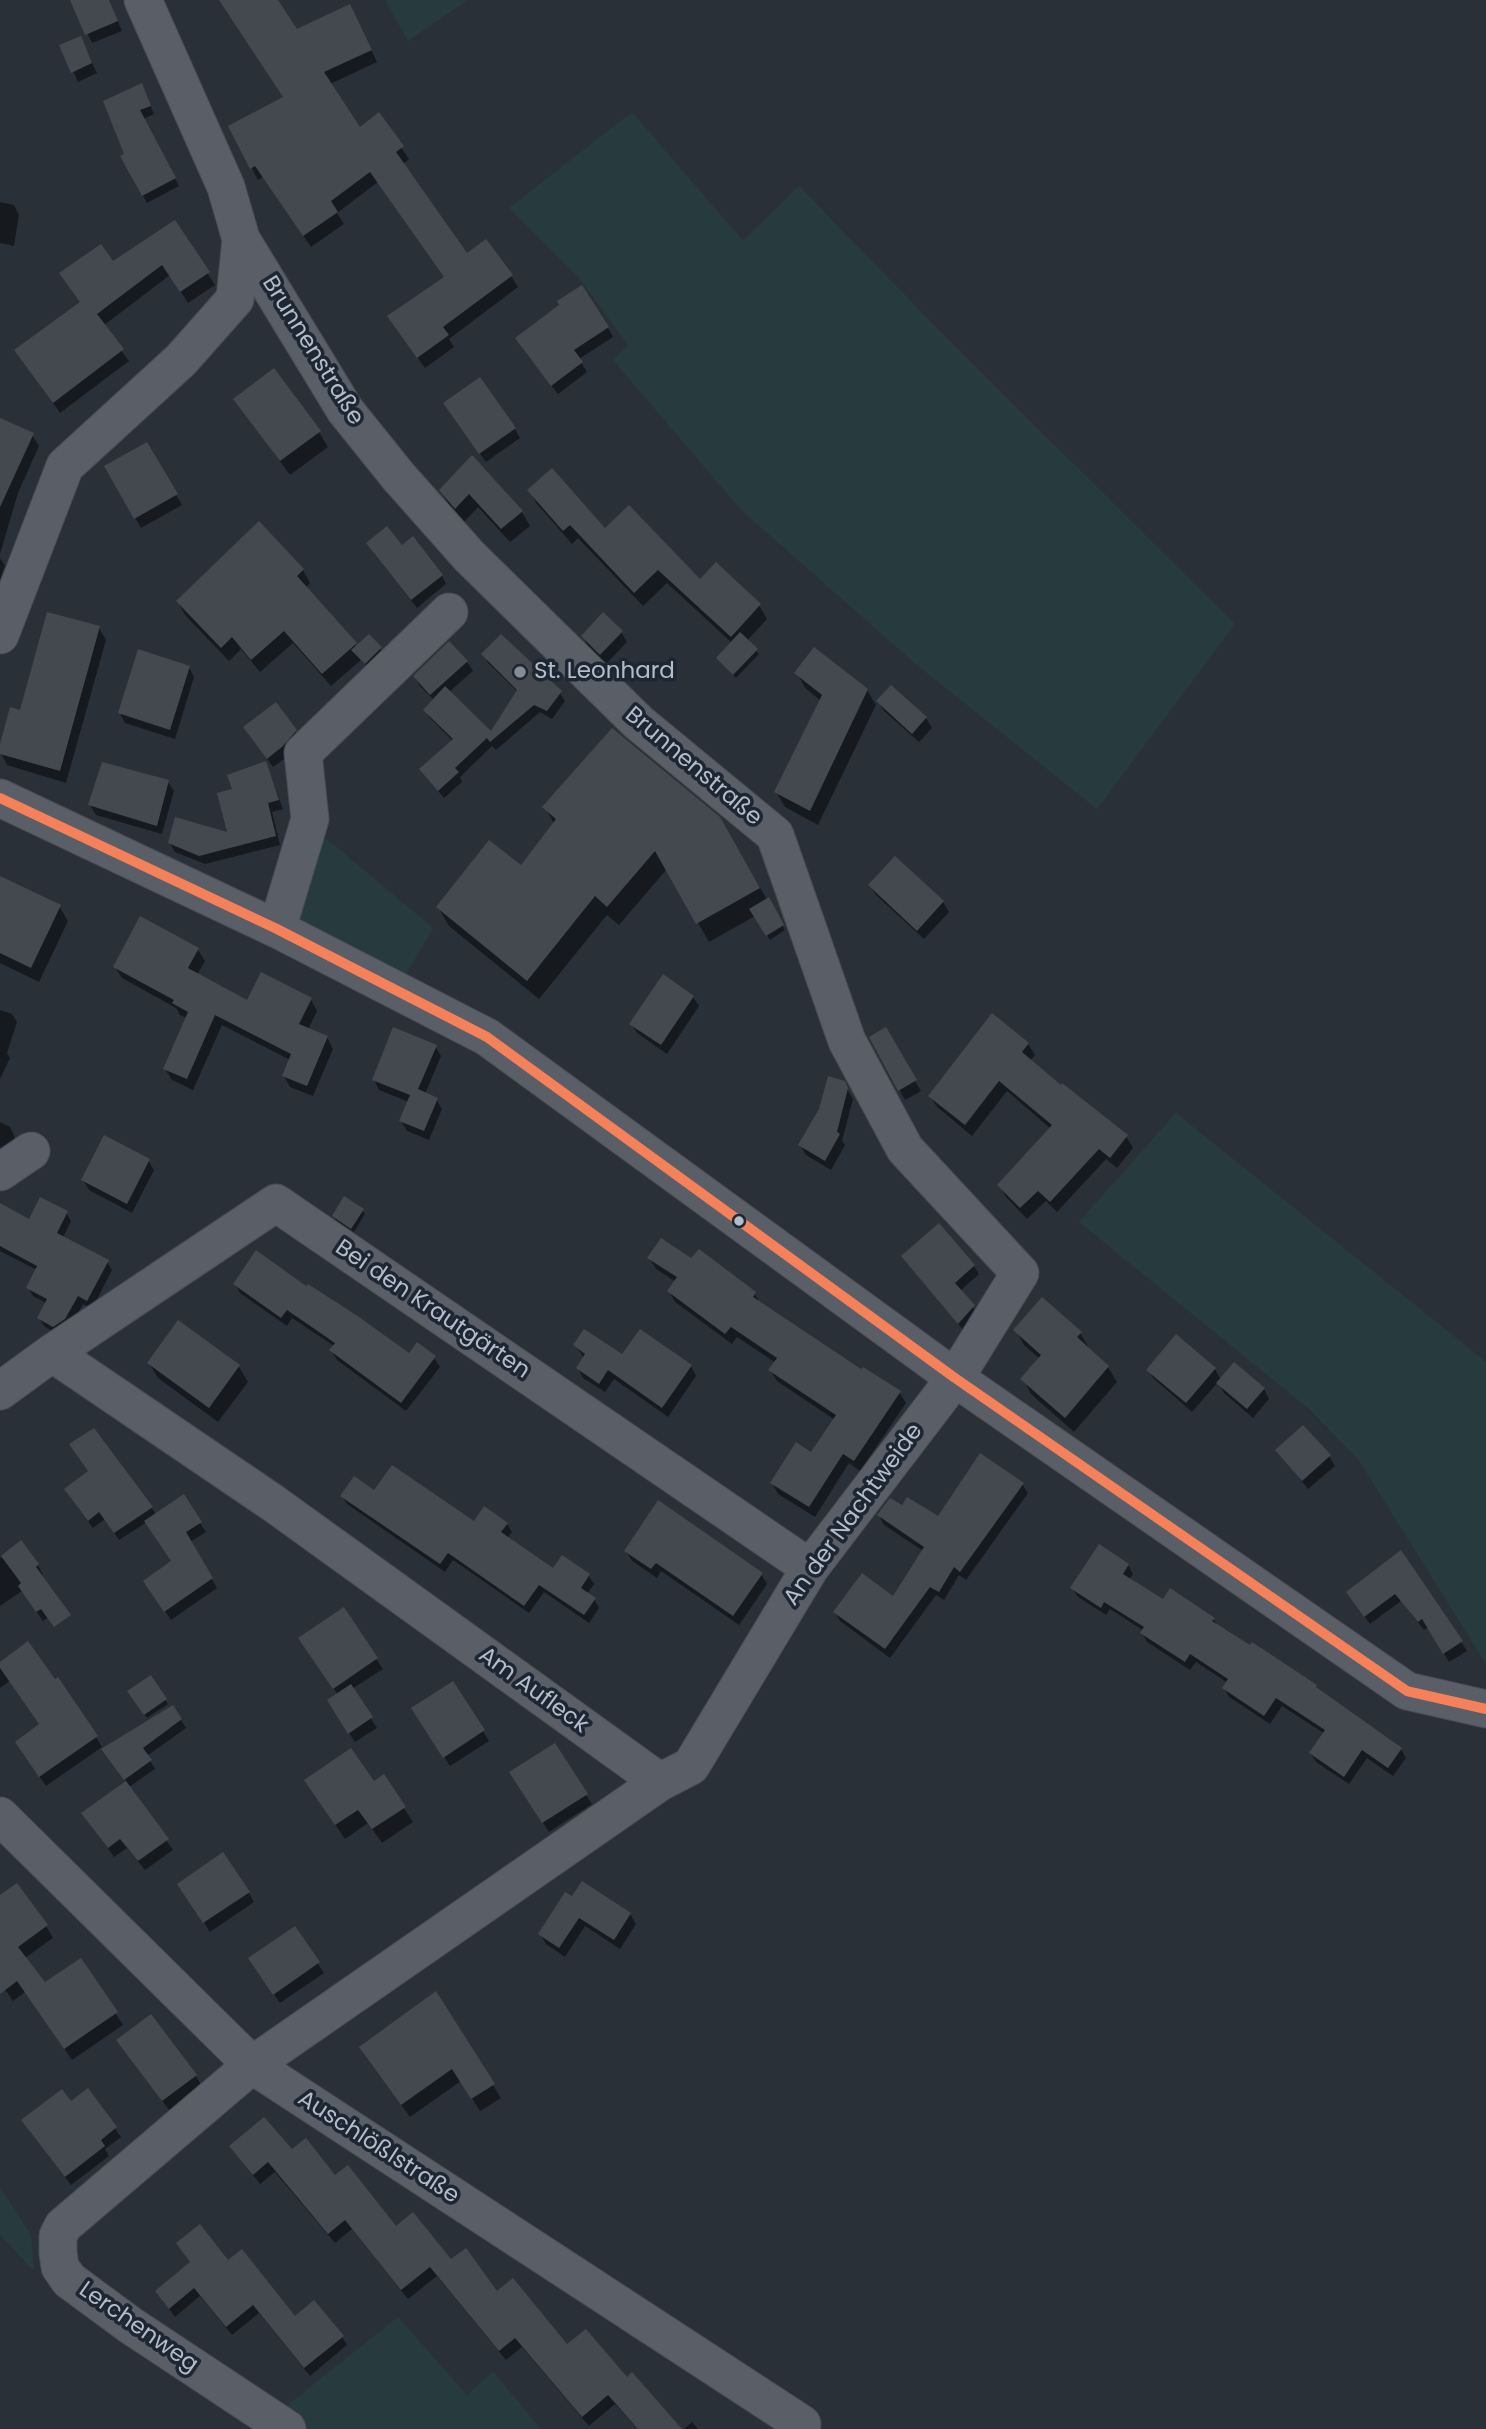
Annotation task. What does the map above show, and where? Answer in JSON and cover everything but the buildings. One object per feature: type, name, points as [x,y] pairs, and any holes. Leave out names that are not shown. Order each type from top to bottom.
[{"type":"street","points":[[0,635],[65,466],[181,360],[234,299],[241,239],[226,187],[143,0]]},
{"type":"street","name":"Brunnenstraße","points":[[241,239],[345,410],[398,476],[469,556],[638,722],[775,835],[848,1041],[905,1149],[1020,1273]]},
{"type":"street","points":[[277,929],[310,819],[303,753],[449,612]]},
{"type":"street","points":[[0,798],[277,929],[487,1037],[955,1378],[1407,1691],[1486,1709]]},
{"type":"street","points":[[0,1172],[31,1151]]},
{"type":"street","name":"Bei den Krautgärten","points":[[52,1353],[276,1203],[810,1569]]},
{"type":"street","name":"An der Nachtweide","points":[[660,1782],[691,1766],[810,1569],[955,1378],[1020,1273]]},
{"type":"street","points":[[0,1391],[52,1353]]},
{"type":"street","name":"Am Aufleck","points":[[52,1353],[273,1503],[660,1782]]},
{"type":"street","points":[[252,2065],[660,1782]]},
{"type":"street","name":"Auschlößlstraße","points":[[0,1816],[252,2065],[800,2427]]},
{"type":"street","name":"Lerchenweg","points":[[252,2065],[63,2226],[58,2236],[58,2253],[60,2267],[69,2280],[130,2325],[287,2429]]},
{"type":"green space","points":[[385,0],[468,0],[408,41]]},
{"type":"green space","points":[[632,112],[743,241],[799,186],[940,331],[1235,624],[1097,809],[917,665],[742,511],[613,360],[628,345],[579,278],[509,208]]},
{"type":"green space","points":[[314,828],[433,928],[401,983],[286,924]]},
{"type":"green space","points":[[1176,1113],[1486,1362],[1486,1664],[1358,1459],[1309,1409],[1079,1222]]},
{"type":"green space","points":[[0,2188],[31,2234],[34,2271],[0,2235]]},
{"type":"green space","points":[[398,2317],[467,2395],[493,2372],[541,2429],[304,2429],[279,2412]]},
{"type":"transit line","points":[[0,798],[277,929],[487,1037],[955,1378],[1407,1691],[1486,1709]]},
{"type":"place","name":"St. Leonhard","points":[[520,672]]}]
